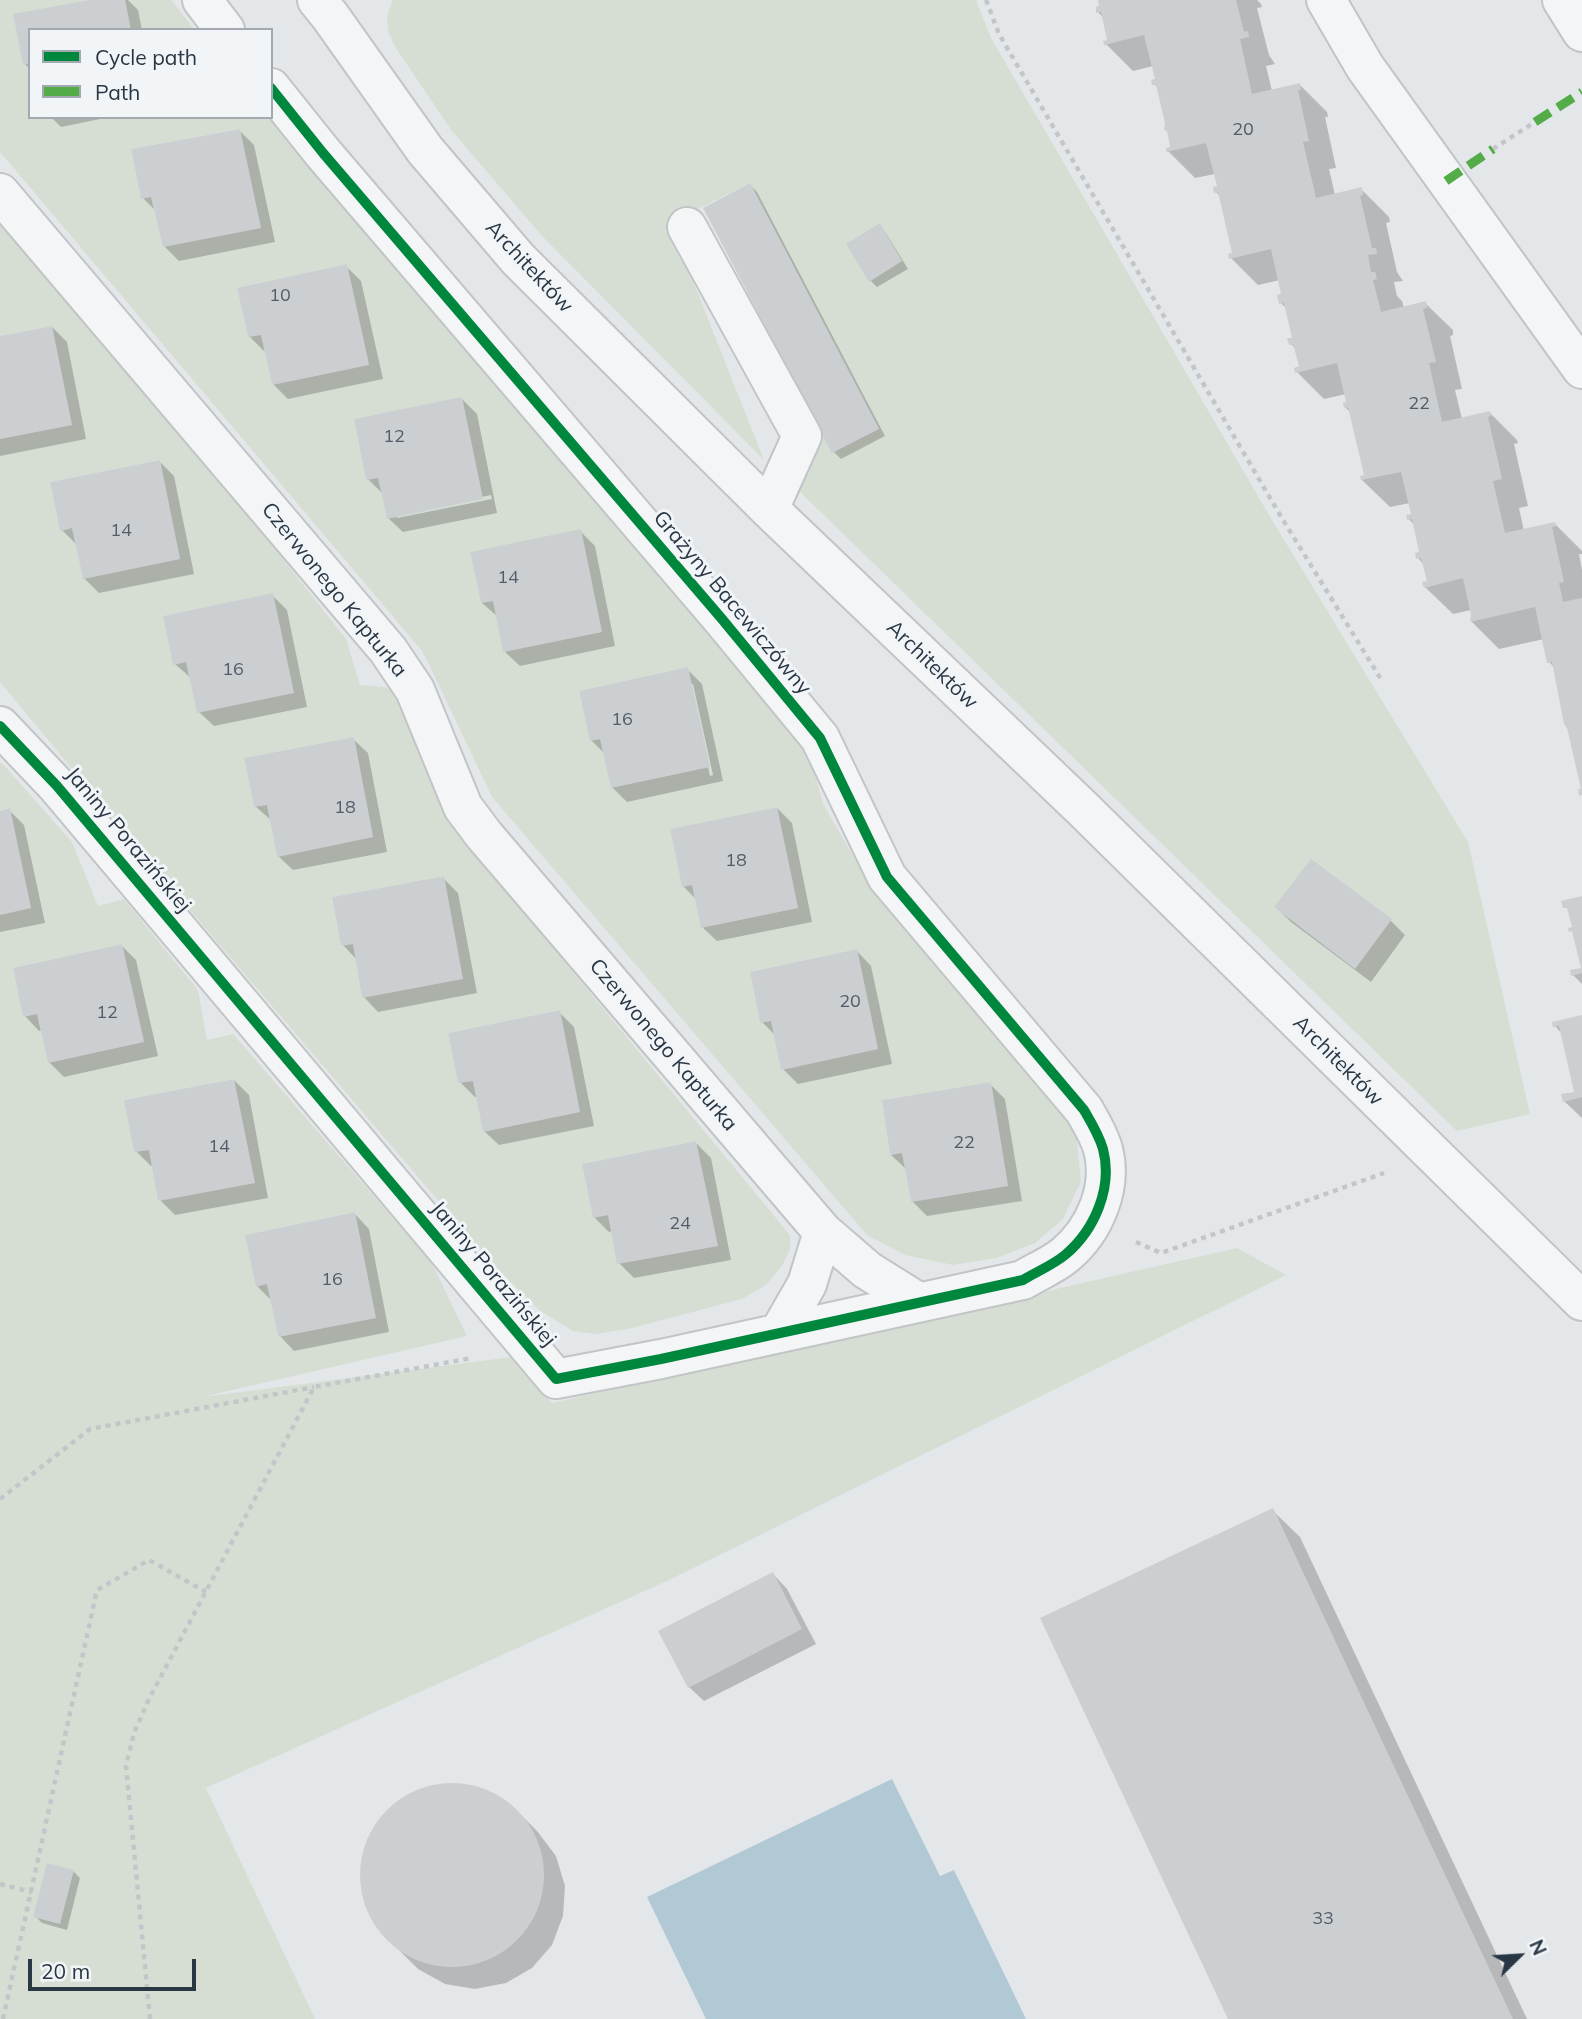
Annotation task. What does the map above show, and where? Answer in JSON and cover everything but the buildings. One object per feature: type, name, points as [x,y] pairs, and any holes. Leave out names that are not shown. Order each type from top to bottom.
[{"type":"street","points":[[202,0],[223,28]]},
{"type":"street","points":[[1326,0],[1365,67],[1582,369]]},
{"type":"street","points":[[1562,0],[1582,33]]},
{"type":"street","name":"Architektów","points":[[331,5],[425,150],[518,259],[769,509],[1082,808],[1582,1301]]},
{"type":"street","name":"Grażyny Bacewiczówny","points":[[273,90],[323,153],[722,619],[820,738],[887,877],[1084,1110],[1103,1150],[1106,1177]]},
{"type":"street","name":"Czerwonego Kapturka","points":[[0,193],[388,650],[415,691],[463,807],[484,835],[823,1233],[867,1270],[919,1302]]},
{"type":"street","points":[[687,227],[802,436],[769,509]]},
{"type":"street","name":"Janiny Porazińskiej","points":[[0,726],[57,786],[556,1379],[1023,1280],[1063,1256],[1080,1239],[1093,1220],[1101,1201],[1106,1177]]},
{"type":"street","points":[[779,1333],[807,1284],[823,1233]]},
{"type":"path","points":[[986,0],[1006,46],[1280,514],[1382,681]]},
{"type":"path","points":[[1493,149],[1535,122]]},
{"type":"path","points":[[1093,1220],[1161,1253],[1390,1170]]},
{"type":"path","points":[[0,1499],[90,1429],[529,1347]]},
{"type":"path","points":[[150,2019],[126,1766],[139,1722],[314,1387]]},
{"type":"path","points":[[3,2019],[97,1590],[149,1560],[206,1592]]},
{"type":"path","points":[[0,1884],[32,1892]]},
{"type":"shaded area","points":[[0,0],[89,0],[13,15],[24,64],[28,63],[28,119],[271,119],[591,493],[811,758],[823,804],[879,900],[954,980],[1070,1117],[1077,1141],[1081,1182],[1063,1219],[1035,1243],[997,1258],[953,1265],[905,1255],[867,1235],[492,797],[423,652],[0,152]],"holes":[[[239,129],[261,228],[163,247],[151,197],[141,198],[131,149]],[[347,264],[369,364],[272,385],[261,335],[248,337],[237,288]],[[462,398],[483,499],[387,518],[378,478],[366,479],[354,419]],[[470,552],[601,632],[504,652],[493,601],[481,603]],[[688,667],[600,739],[590,740],[579,691]],[[777,807],[798,908],[701,927],[692,885],[682,887],[670,829]],[[857,949],[878,1049],[782,1070],[771,1021],[760,1023],[750,972]],[[991,1082],[1008,1186],[911,1202],[902,1153],[890,1155],[882,1100]]]},
{"type":"shaded area","points":[[125,0],[171,0],[193,28],[131,28]]},
{"type":"shaded area","points":[[393,0],[976,0],[991,38],[1272,520],[1468,842],[1530,1114],[1457,1131],[798,490],[820,428],[879,428],[750,183],[670,223],[764,460],[542,236],[452,131],[395,47],[388,31],[387,16]]},
{"type":"shaded area","points":[[0,220],[241,506],[346,639],[360,685],[384,687],[397,692],[445,817],[790,1235],[790,1249],[782,1266],[766,1285],[742,1299],[628,1329],[595,1334],[573,1331],[539,1310],[489,1260],[171,888],[0,682],[0,439],[72,425],[52,326],[0,336]],"holes":[[[160,460],[180,559],[83,579],[72,528],[60,531],[50,482]],[[273,594],[197,712],[186,662],[173,665],[163,616]],[[354,737],[373,837],[277,857],[267,805],[254,807],[244,758]],[[443,876],[362,998],[353,944],[341,946],[332,897]],[[559,1010],[580,1112],[483,1131],[473,1081],[458,1083],[448,1033]],[[696,1141],[717,1246],[618,1264],[608,1215],[593,1218],[582,1164]]]},
{"type":"shaded area","points":[[2,763],[72,842],[98,906],[124,899],[198,990],[207,1040],[233,1034],[432,1263],[467,1336],[202,1397],[512,1357],[552,1403],[1237,1248],[1286,1275],[669,1580],[206,1788],[315,2019],[0,2019],[0,915],[31,908],[9,809],[0,811]],"holes":[[[122,944],[144,1041],[48,1063],[37,1014],[23,1016],[13,968]],[[234,1079],[254,1183],[159,1201],[149,1150],[134,1152],[125,1100]],[[355,1212],[375,1318],[278,1337],[267,1284],[256,1286],[245,1235]]]},
{"type":"water","points":[[892,1779],[940,1876],[954,1870],[1026,2019],[706,2019],[647,1897]]},
{"type":"marked path","points":[[1535,122],[1582,92]]},
{"type":"marked path","points":[[1446,181],[1493,149]]},
{"type":"cycle path","points":[[0,726],[57,786],[556,1379],[661,1359],[1023,1280],[1060,1259],[1076,1245],[1099,1207],[1106,1178],[1103,1149],[1084,1110],[887,877],[820,738],[722,619],[323,153],[273,90]]}]
